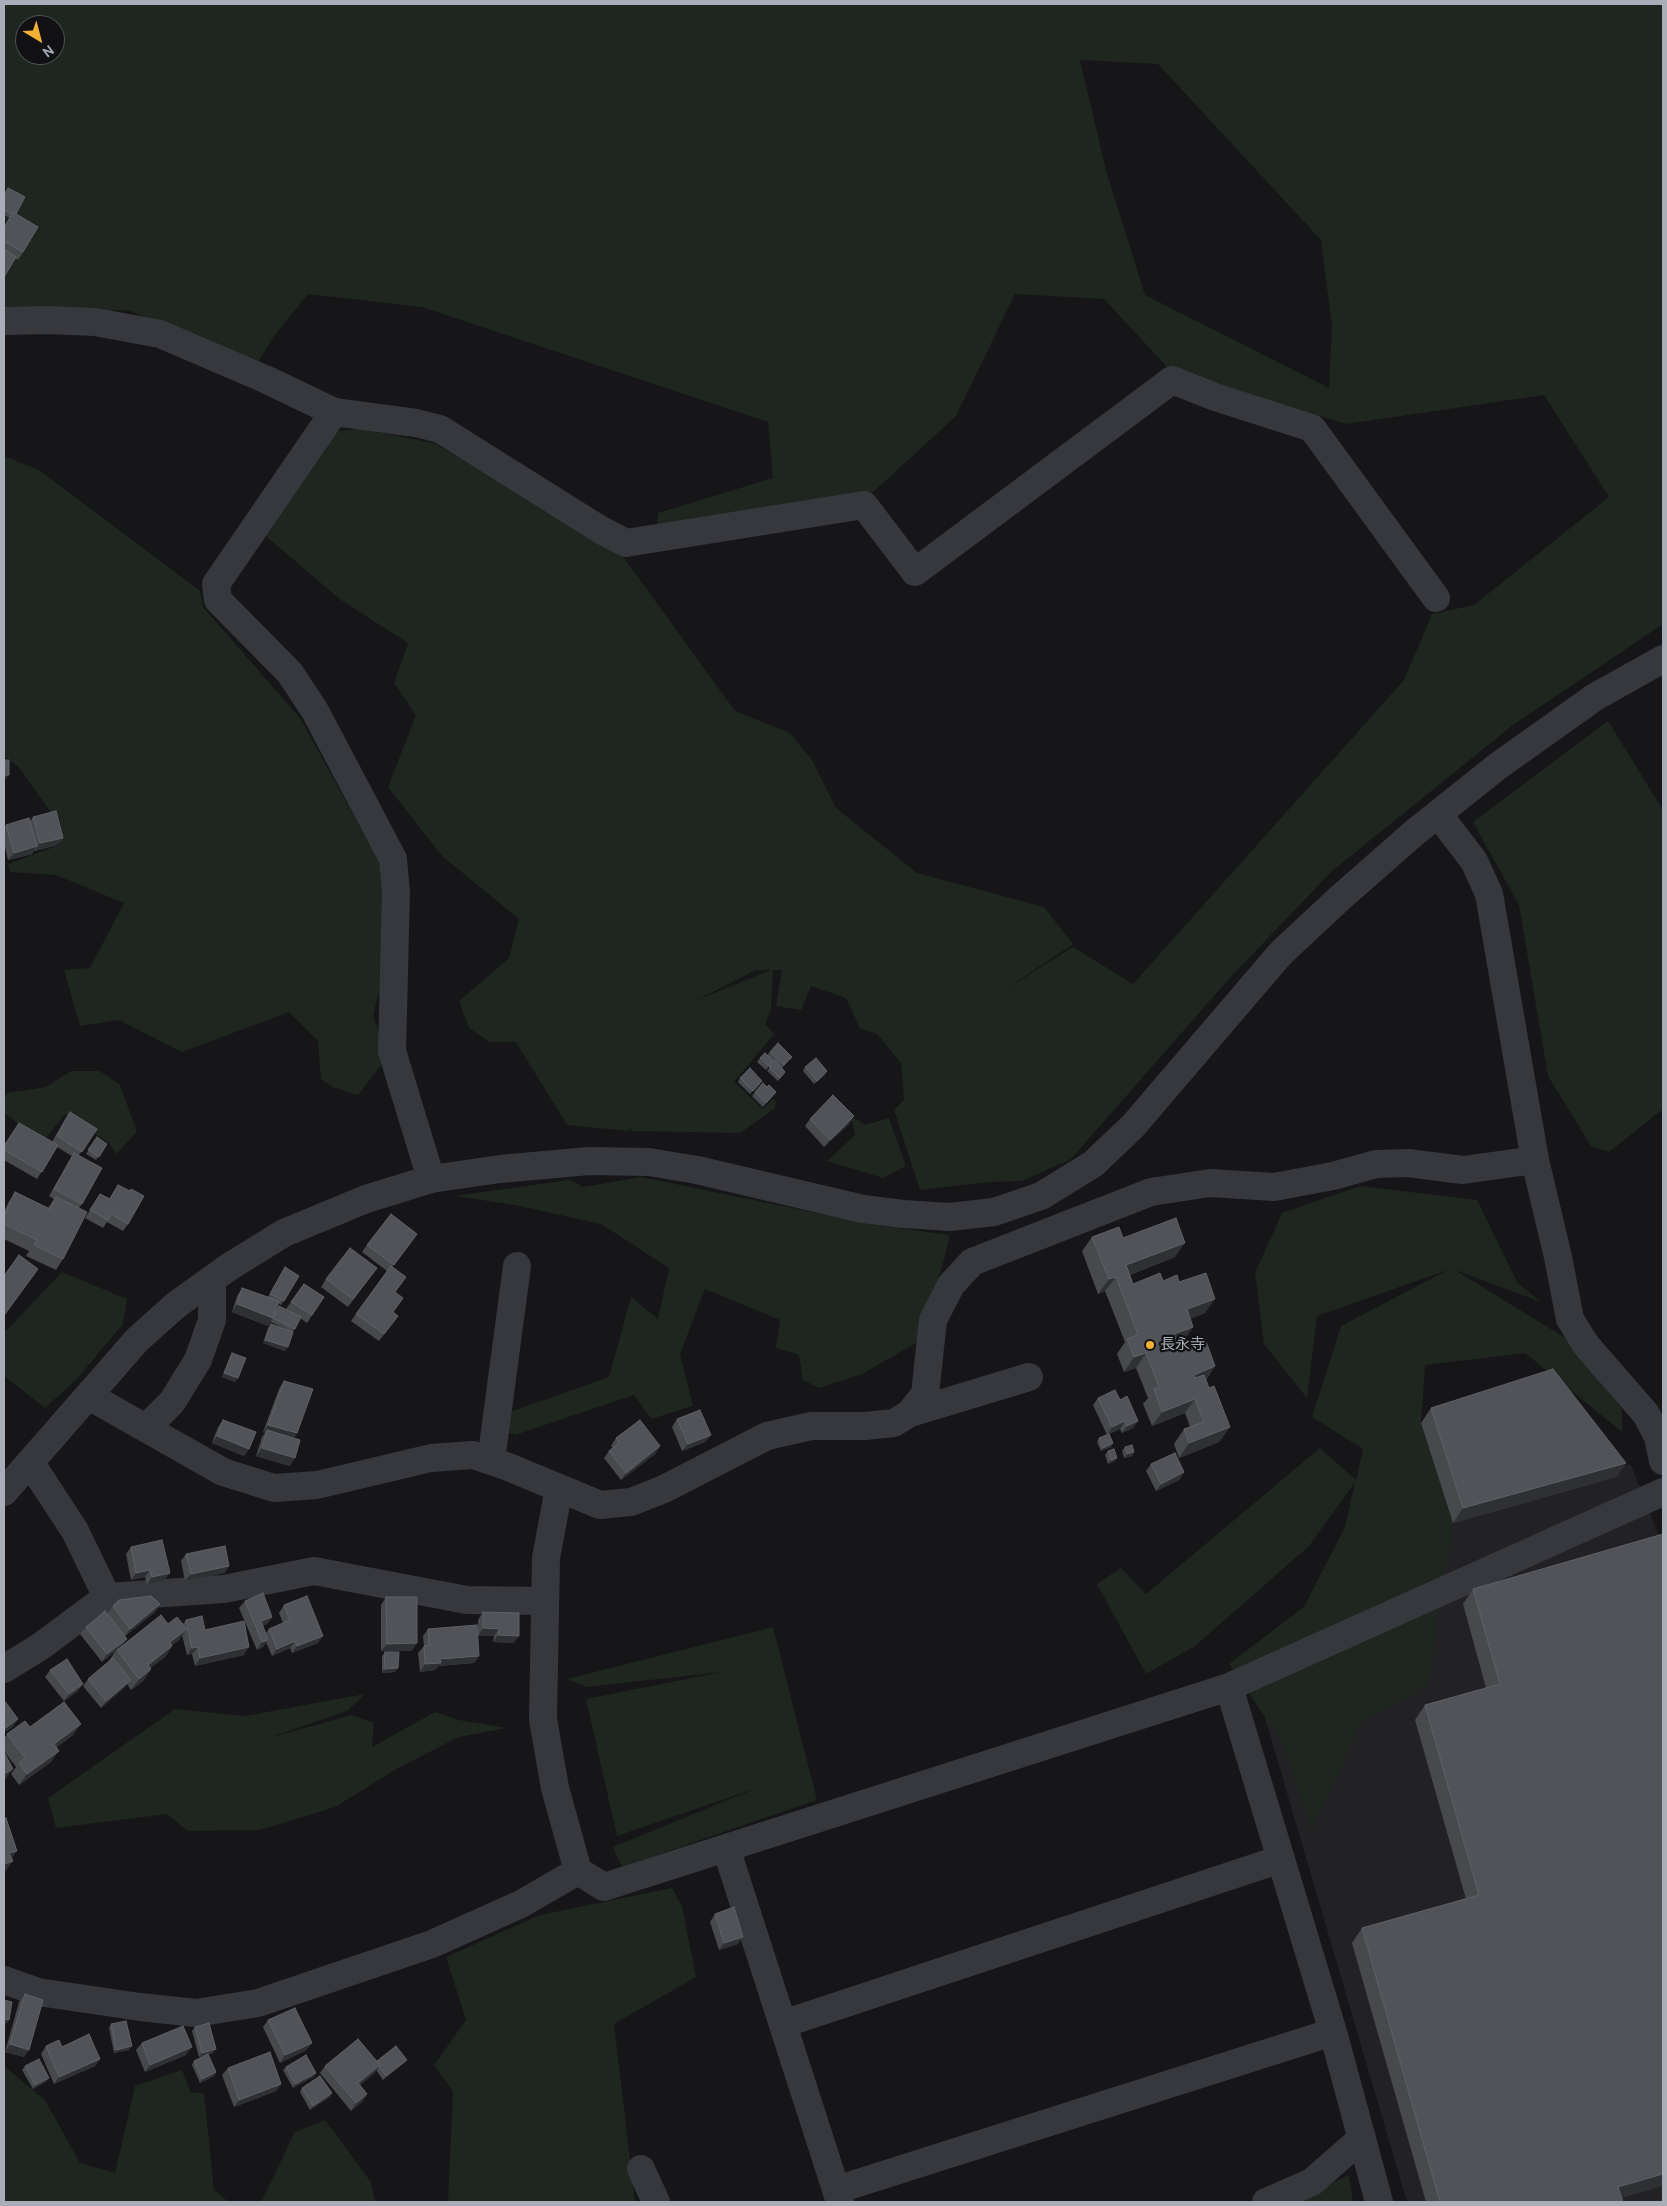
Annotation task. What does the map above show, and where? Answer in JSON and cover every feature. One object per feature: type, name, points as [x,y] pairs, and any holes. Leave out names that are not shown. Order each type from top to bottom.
[{"type":"street","points":[[4,321],[95,322],[160,334],[265,379],[334,412],[416,423],[440,429],[601,530],[626,543],[864,505],[915,572],[1172,380],[1215,397],[1312,428],[1436,598]]},
{"type":"street","points":[[334,412],[216,584],[218,600],[290,673],[315,711],[393,859],[396,894],[392,1051],[431,1179]]},
{"type":"street","points":[[4,1492],[137,1340],[176,1305],[229,1267],[284,1233],[366,1199],[431,1179],[500,1169],[563,1163],[589,1161],[649,1162],[697,1170],[863,1209],[950,1217],[994,1212],[1041,1196],[1093,1164],[1133,1126],[1281,954],[1340,898],[1438,814],[1498,766],[1595,697],[1663,659]]},
{"type":"street","points":[[1438,814],[1474,861],[1489,894],[1535,1160],[1570,1318],[1586,1345],[1646,1414],[1658,1437],[1663,1461]]},
{"type":"street","points":[[910,1413],[925,1394],[934,1320],[951,1285],[972,1262],[1151,1192],[1210,1182],[1274,1187],[1333,1176],[1376,1164],[1408,1163],[1463,1170],[1535,1160]]},
{"type":"street","points":[[491,1461],[517,1266]]},
{"type":"street","points":[[146,1428],[172,1402],[198,1360],[212,1320],[212,1280]]},
{"type":"street","points":[[89,1396],[223,1472],[274,1488],[317,1485],[431,1458],[473,1455],[600,1505],[631,1502],[664,1489],[767,1436],[811,1426],[866,1426],[894,1423],[910,1413],[1029,1377]]},
{"type":"street","points":[[30,1462],[75,1531],[107,1597]]},
{"type":"street","points":[[558,1488],[546,1558],[543,1719],[555,1788],[578,1871],[604,1887],[1229,1687],[1663,1492]]},
{"type":"street","points":[[4,1669],[41,1646],[107,1597],[224,1589],[314,1571],[467,1600],[545,1601]]},
{"type":"street","points":[[1229,1687],[1333,2032],[1379,2202]]},
{"type":"street","points":[[726,1848],[783,2024],[848,2195],[1333,2032]]},
{"type":"street","points":[[783,2024],[1281,1859]]},
{"type":"street","points":[[4,1980],[38,1992],[196,2013],[258,2003],[432,1944],[522,1904],[578,1871]]},
{"type":"street","points":[[1266,2202],[1312,2182],[1362,2138]]},
{"type":"street","points":[[641,2169],[656,2202]]},
{"type":"shaded area","points":[[4,4],[1663,4],[1663,624],[1513,725],[1332,871],[1227,981],[1071,1159],[1022,1181],[988,1182],[920,1190],[894,1110],[904,1100],[901,1063],[877,1034],[860,1028],[846,998],[811,986],[801,1010],[776,1006],[782,970],[773,970],[771,1010],[765,1024],[774,1034],[734,1082],[763,1109],[774,1098],[776,1103],[774,1109],[740,1133],[631,1131],[631,1126],[629,1131],[567,1125],[516,1042],[490,1042],[469,1028],[459,1001],[509,958],[519,919],[442,856],[388,787],[416,715],[394,683],[408,643],[341,600],[261,532],[335,431],[361,429],[434,443],[619,551],[735,711],[790,733],[812,760],[836,808],[917,873],[1044,907],[1073,944],[1003,991],[1073,947],[1133,984],[1404,680],[1432,614],[1474,605],[1609,497],[1544,395],[1346,424],[1168,368],[1104,299],[1015,294],[956,416],[870,495],[657,531],[658,513],[773,478],[768,422],[422,307],[308,294],[274,336],[255,367],[221,354],[128,310],[4,315]],"holes":[[[1080,60],[1158,64],[1321,240],[1332,326],[1329,388],[1145,295],[1107,174]],[[756,970],[771,970],[697,1000]]]},
{"type":"shaded area","points":[[4,456],[39,470],[200,591],[203,607],[300,718],[380,863],[392,937],[373,1016],[388,1056],[358,1095],[332,1087],[321,1079],[318,1041],[289,1012],[182,1052],[119,1020],[80,1026],[64,970],[90,968],[124,903],[56,875],[10,872],[8,864],[59,845],[54,817],[19,767],[4,756]]},
{"type":"shaded area","points":[[1608,721],[1663,810],[1663,1109],[1609,1152],[1591,1146],[1548,1076],[1519,905],[1473,822]]},
{"type":"shaded area","points":[[71,1071],[100,1071],[120,1085],[137,1132],[116,1154],[109,1143],[65,1114],[46,1138],[24,1128],[4,1113],[4,1100],[7,1093],[46,1087]]},
{"type":"shaded area","points":[[851,1116],[866,1125],[889,1118],[906,1166],[883,1178],[827,1161],[855,1135]]},
{"type":"shaded area","points":[[641,1177],[876,1225],[950,1235],[918,1342],[862,1374],[819,1388],[803,1380],[799,1355],[776,1348],[780,1320],[705,1289],[680,1354],[693,1406],[651,1419],[634,1395],[515,1435],[504,1431],[507,1413],[609,1377],[631,1297],[658,1319],[669,1268],[601,1224],[515,1205],[455,1196],[569,1180],[583,1187]]},
{"type":"shaded area","points":[[1360,1186],[1477,1200],[1517,1282],[1541,1302],[1455,1270],[1567,1339],[1622,1409],[1622,1432],[1525,1353],[1425,1365],[1421,1423],[1453,1523],[1437,1618],[1429,1685],[1362,1721],[1312,1829],[1283,1743],[1229,1664],[1304,1607],[1345,1527],[1355,1482],[1309,1546],[1195,1646],[1146,1674],[1097,1584],[1121,1568],[1146,1594],[1320,1448],[1356,1480],[1363,1449],[1312,1417],[1341,1326],[1448,1270],[1317,1316],[1307,1398],[1264,1344],[1255,1273],[1282,1213]]},
{"type":"shaded area","points":[[62,1272],[127,1299],[123,1324],[76,1380],[45,1408],[4,1376],[4,1333]]},
{"type":"shaded area","points":[[1399,1448],[1631,1465],[1663,1546],[1663,2202],[1407,2202],[1258,1694]]},
{"type":"shaded area","points":[[773,1627],[817,1800],[622,1867],[613,1847],[757,1788],[617,1836],[586,1699],[722,1672],[586,1687],[567,1679]]},
{"type":"shaded area","points":[[365,1694],[347,1711],[268,1738],[352,1715],[374,1723],[372,1747],[435,1712],[459,1720],[507,1728],[459,1737],[400,1767],[335,1807],[260,1830],[188,1831],[167,1814],[56,1828],[48,1798],[175,1709],[245,1716]]},
{"type":"shaded area","points":[[672,1888],[682,1906],[696,1977],[614,2024],[635,2202],[448,2202],[453,2091],[434,2065],[466,2020],[446,1957],[540,1915]]},
{"type":"shaded area","points":[[4,2066],[45,2100],[80,2163],[115,2173],[135,2086],[182,2070],[191,2093],[204,2093],[214,2190],[229,2202],[4,2202]]},
{"type":"shaded area","points":[[325,2120],[371,2182],[375,2202],[261,2202],[295,2132]]},
{"type":"shaded area","points":[[1349,2175],[1353,2202],[1293,2202]]},
{"type":"building","points":[[8,188],[25,197],[16,214],[4,210],[4,196]]},
{"type":"building","points":[[13,212],[38,227],[23,252],[4,241],[4,228]]},
{"type":"building","points":[[4,249],[16,257],[4,277]]},
{"type":"building","points":[[4,760],[9,760],[9,775],[4,775]]},
{"type":"building","points":[[56,811],[63,838],[40,843],[33,817]]},
{"type":"building","points":[[29,818],[37,846],[14,853],[6,825]]},
{"type":"building","points":[[778,1043],[792,1057],[784,1065],[770,1052]]},
{"type":"building","points":[[765,1053],[773,1061],[769,1066],[760,1058]]},
{"type":"building","points":[[816,1058],[827,1071],[817,1081],[805,1067]]},
{"type":"building","points":[[775,1060],[785,1072],[780,1078],[769,1067]]},
{"type":"building","points":[[750,1068],[762,1081],[753,1091],[740,1078]]},
{"type":"building","points":[[763,1083],[767,1087],[769,1085],[776,1092],[766,1103],[755,1092]]},
{"type":"building","points":[[833,1095],[854,1116],[830,1140],[810,1119]]},
{"type":"building","points":[[70,1112],[97,1129],[82,1152],[57,1136]]},
{"type":"building","points":[[19,1123],[58,1145],[42,1172],[4,1150],[4,1146]]},
{"type":"building","points":[[97,1137],[107,1144],[99,1157],[88,1150]]},
{"type":"building","points":[[74,1153],[102,1168],[82,1204],[54,1189]]},
{"type":"building","points":[[118,1185],[144,1196],[128,1224],[111,1214],[108,1220],[90,1210],[100,1194],[110,1199]]},
{"type":"building","points":[[15,1192],[50,1209],[56,1197],[87,1212],[63,1259],[34,1245],[37,1240],[4,1224],[4,1216]]},
{"type":"building","points":[[391,1214],[417,1234],[394,1265],[367,1245]]},
{"type":"building","name":"長永寺","points":[[1176,1218],[1185,1243],[1126,1265],[1133,1284],[1160,1273],[1163,1281],[1177,1275],[1179,1282],[1206,1273],[1215,1299],[1187,1309],[1193,1327],[1174,1334],[1179,1346],[1204,1336],[1215,1366],[1194,1375],[1195,1378],[1204,1375],[1209,1388],[1214,1386],[1230,1427],[1189,1443],[1184,1429],[1204,1422],[1195,1399],[1162,1412],[1154,1389],[1159,1387],[1146,1353],[1134,1357],[1127,1339],[1138,1335],[1116,1277],[1109,1279],[1092,1237],[1119,1227],[1123,1238]]},
{"type":"building","points":[[350,1248],[377,1268],[353,1299],[326,1279]]},
{"type":"building","points":[[19,1255],[38,1269],[5,1314],[4,1276]]},
{"type":"building","points":[[391,1266],[406,1277],[395,1292],[403,1298],[393,1312],[398,1316],[384,1334],[356,1314]]},
{"type":"building","points":[[285,1267],[299,1276],[284,1301],[270,1294]]},
{"type":"building","points":[[304,1284],[324,1297],[312,1315],[291,1302]]},
{"type":"building","points":[[242,1288],[279,1301],[273,1318],[237,1304]]},
{"type":"building","points":[[279,1306],[301,1317],[295,1329],[273,1318]]},
{"type":"building","points":[[271,1324],[293,1332],[288,1347],[265,1340]]},
{"type":"building","points":[[232,1353],[246,1358],[238,1378],[224,1373]]},
{"type":"building","points":[[1553,1369],[1626,1463],[1463,1508],[1431,1408]]},
{"type":"building","points":[[284,1381],[313,1389],[297,1433],[268,1425]]},
{"type":"building","points":[[1115,1390],[1120,1400],[1127,1396],[1138,1421],[1127,1426],[1125,1421],[1112,1427],[1098,1398]]},
{"type":"building","points":[[700,1410],[711,1435],[688,1444],[677,1419]]},
{"type":"building","points":[[223,1420],[256,1432],[249,1449],[217,1436]]},
{"type":"building","points":[[640,1420],[660,1446],[626,1473],[609,1451],[619,1443],[616,1438]]},
{"type":"building","points":[[267,1430],[300,1440],[295,1458],[262,1448]]},
{"type":"building","points":[[1109,1434],[1113,1443],[1103,1448],[1099,1438]]},
{"type":"building","points":[[1132,1445],[1134,1452],[1127,1454],[1125,1447]]},
{"type":"building","points":[[1114,1449],[1117,1458],[1111,1460],[1108,1451]]},
{"type":"building","points":[[1175,1453],[1184,1472],[1161,1484],[1151,1464]]},
{"type":"building","points":[[1663,1534],[1663,2174],[1618,2187],[1623,2202],[1440,2202],[1362,1928],[1479,1895],[1425,1705],[1500,1684],[1473,1589]]},
{"type":"building","points":[[162,1540],[170,1573],[152,1577],[150,1570],[136,1573],[131,1547]]},
{"type":"building","points":[[225,1546],[229,1566],[191,1574],[186,1554]]},
{"type":"building","points":[[263,1593],[272,1617],[261,1621],[268,1640],[262,1642],[245,1601]]},
{"type":"building","points":[[151,1596],[160,1604],[130,1629],[113,1606],[119,1600]]},
{"type":"building","points":[[307,1596],[323,1636],[297,1646],[295,1641],[277,1649],[269,1629],[290,1620],[284,1605]]},
{"type":"building","points":[[386,1597],[417,1597],[417,1643],[387,1644]]},
{"type":"building","points":[[105,1611],[127,1639],[107,1654],[86,1627]]},
{"type":"building","points":[[483,1612],[519,1613],[519,1636],[498,1635],[499,1629],[483,1628]]},
{"type":"building","points":[[161,1615],[168,1624],[177,1617],[187,1629],[170,1642],[172,1646],[148,1665],[151,1669],[139,1679],[117,1650]]},
{"type":"building","points":[[202,1616],[205,1630],[244,1621],[249,1647],[200,1658],[198,1647],[192,1648],[186,1620]]},
{"type":"building","points":[[477,1625],[479,1656],[440,1659],[441,1663],[425,1664],[424,1646],[429,1645],[428,1629]]},
{"type":"building","points":[[385,1652],[399,1652],[398,1668],[384,1669]]},
{"type":"building","points":[[113,1658],[131,1680],[106,1701],[88,1679]]},
{"type":"building","points":[[67,1659],[83,1684],[69,1694],[50,1670]]},
{"type":"building","points":[[4,1700],[18,1719],[4,1729]]},
{"type":"building","points":[[64,1702],[81,1724],[54,1744],[59,1751],[27,1774],[19,1763],[25,1758],[7,1734],[25,1721],[30,1727]]},
{"type":"building","points":[[4,1752],[13,1769],[4,1774]]},
{"type":"building","points":[[6,1818],[17,1851],[9,1853],[13,1861],[4,1864],[4,1819]]},
{"type":"building","points":[[734,1907],[743,1937],[724,1943],[715,1914]]},
{"type":"building","points":[[25,1994],[43,2000],[29,2050],[10,2044]]},
{"type":"building","points":[[4,2000],[12,2002],[9,2020],[4,2019]]},
{"type":"building","points":[[295,2008],[312,2043],[285,2055],[268,2020]]},
{"type":"building","points":[[126,2021],[132,2046],[116,2050],[111,2024]]},
{"type":"building","points":[[209,2023],[216,2049],[202,2053],[195,2027]]},
{"type":"building","points":[[183,2026],[192,2047],[150,2065],[142,2043]]},
{"type":"building","points":[[89,2034],[100,2059],[59,2077],[46,2046],[59,2040],[62,2047]]},
{"type":"building","points":[[358,2039],[380,2065],[358,2083],[367,2094],[356,2103],[325,2066]]},
{"type":"building","points":[[396,2046],[407,2060],[386,2076],[377,2061]]},
{"type":"building","points":[[270,2052],[281,2084],[239,2100],[228,2068]]},
{"type":"building","points":[[208,2054],[216,2072],[202,2079],[194,2061]]},
{"type":"building","points":[[306,2055],[316,2073],[295,2084],[286,2067]]},
{"type":"building","points":[[39,2059],[49,2078],[35,2085],[25,2066]]},
{"type":"building","points":[[320,2076],[332,2093],[313,2106],[302,2088]]},
{"type":"place","name":"長永寺","points":[[1150,1345]]}]
